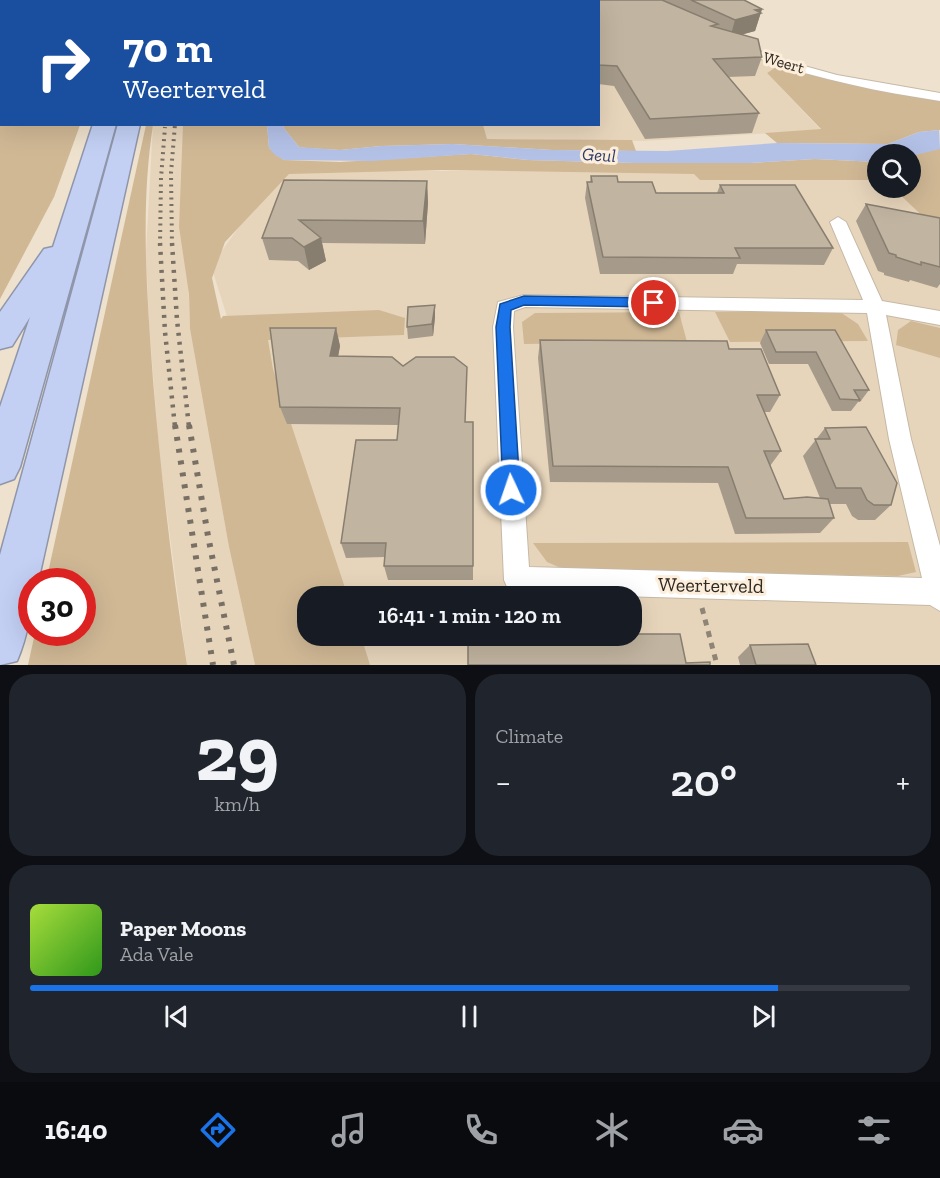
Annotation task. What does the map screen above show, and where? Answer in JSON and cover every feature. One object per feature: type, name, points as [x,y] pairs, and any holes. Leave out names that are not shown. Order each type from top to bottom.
[{"type":"highway","points":[[0,467],[104,126]]},
{"type":"highway","points":[[0,644],[129,126]]},
{"type":"highway","points":[[0,337],[72,230]]},
{"type":"street","name":"Weert","points":[[721,39],[781,62],[843,79],[940,97]]},
{"type":"street","points":[[838,222],[875,307]]},
{"type":"street","name":"Weerterveld","points":[[875,307],[900,439],[939,594],[696,584],[517,580],[503,327],[505,307],[524,301],[875,307],[940,318]]},
{"type":"path","points":[[696,584],[717,665]]},
{"type":"shaded area","points":[[600,0],[630,0],[779,65],[767,73],[821,130],[644,141],[486,139],[477,126],[600,126]]},
{"type":"shaded area","points":[[779,65],[878,90],[940,99],[940,130],[919,132],[888,144],[777,143],[765,133],[821,129],[767,73]]},
{"type":"shaded area","points":[[0,126],[80,126],[54,197],[0,299]]},
{"type":"shaded area","points":[[146,126],[153,126],[146,220],[153,380],[167,522],[187,665],[28,665],[32,646],[96,646],[96,568],[49,568]]},
{"type":"shaded area","points":[[153,126],[183,126],[190,329],[229,547],[255,665],[187,665],[160,461],[149,324],[146,252]]},
{"type":"shaded area","points":[[183,126],[267,126],[269,148],[284,160],[340,162],[471,154],[528,160],[634,163],[750,163],[815,159],[867,162],[867,180],[700,180],[694,174],[442,170],[289,174],[225,242],[212,278],[221,319],[223,316],[379,310],[405,318],[404,335],[268,340],[273,369],[344,586],[297,586],[297,646],[364,646],[370,665],[255,665],[229,547],[190,329],[189,294],[179,227]]},
{"type":"shaded area","points":[[483,126],[487,139],[632,140],[636,151],[552,150],[453,144],[381,146],[340,150],[306,148],[299,147],[283,127]]},
{"type":"shaded area","points":[[940,149],[940,230],[936,229],[903,198],[921,198],[921,153]]},
{"type":"shaded area","points":[[279,171],[751,171],[867,177],[867,198],[909,198],[940,225],[940,665],[337,665],[331,646],[642,646],[642,586],[313,586],[211,266]]},
{"type":"shaded area","points":[[679,312],[687,342],[524,344],[522,322],[535,313]]},
{"type":"shaded area","points":[[715,312],[840,312],[858,324],[868,341],[730,342]]},
{"type":"shaded area","points":[[911,321],[940,328],[940,358],[896,345],[898,330]]},
{"type":"shaded area","points":[[908,542],[916,572],[898,576],[563,569],[547,562],[533,543]]},
{"type":"water","name":"Geul","points":[[267,126],[285,126],[283,127],[299,147],[340,150],[381,146],[453,144],[552,150],[667,151],[777,143],[888,144],[867,144],[867,162],[815,159],[750,163],[634,163],[528,160],[471,154],[372,161],[284,160],[269,148]]},
{"type":"water","points":[[939,130],[940,149],[921,154],[921,144],[888,144],[919,132]]},
{"type":"building","points":[[600,0],[662,0],[718,24],[711,26],[758,39],[762,57],[713,59],[759,113],[650,119],[617,66],[600,65]]},
{"type":"building","points":[[691,0],[744,0],[762,9],[755,10],[761,13],[735,20]]},
{"type":"building","points":[[591,176],[617,176],[618,182],[652,182],[656,193],[724,193],[720,185],[795,185],[833,248],[735,248],[740,258],[603,257],[587,182],[592,182]]},
{"type":"building","points":[[284,180],[427,181],[423,221],[299,220],[321,238],[304,247],[292,238],[262,238]]},
{"type":"building","points":[[866,204],[940,218],[940,267],[921,262],[921,265],[889,253]]},
{"type":"building","points":[[435,305],[432,324],[407,327],[408,307]]},
{"type":"building","points":[[270,328],[336,328],[330,356],[392,357],[403,366],[416,357],[454,357],[467,367],[465,422],[473,422],[473,566],[384,566],[386,543],[341,543],[356,440],[397,440],[400,408],[280,407]]},
{"type":"building","points":[[766,330],[835,330],[869,390],[854,390],[860,400],[840,399],[816,352],[776,352]]},
{"type":"building","points":[[540,340],[727,341],[729,349],[761,349],[780,395],[757,395],[781,451],[764,451],[784,499],[807,497],[828,499],[834,518],[746,518],[728,467],[553,466]]},
{"type":"building","points":[[866,427],[897,483],[891,505],[874,505],[867,500],[861,488],[836,488],[815,439],[830,439],[825,428]]},
{"type":"building","points":[[642,634],[680,634],[686,663],[710,662],[710,665],[468,665],[468,646],[642,646]]},
{"type":"building","points":[[808,644],[816,665],[756,665],[750,645]]},
{"type":"railway","points":[[172,245],[171,173],[175,126]]},
{"type":"railway","points":[[160,243],[161,178],[165,127]]},
{"type":"railway","points":[[160,243],[165,332],[175,427]]},
{"type":"railway","points":[[172,243],[177,320],[189,427]]},
{"type":"railway","points":[[175,425],[213,665]]},
{"type":"railway","points":[[189,425],[234,665]]},
{"type":"route","points":[[511,490],[503,327],[505,307],[524,301],[654,303]]}]
